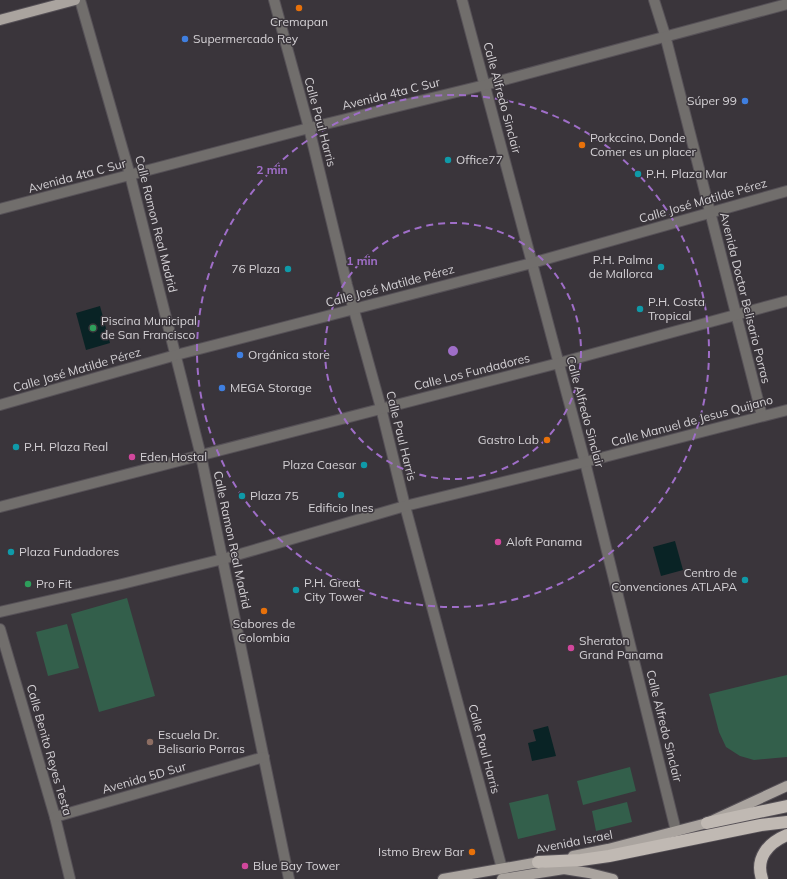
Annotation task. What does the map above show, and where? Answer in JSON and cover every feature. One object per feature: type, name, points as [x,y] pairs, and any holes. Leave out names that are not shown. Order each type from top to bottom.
[{"type":"highway","points":[[708,822],[787,806]]},
{"type":"highway","points":[[538,862],[581,860],[609,856],[761,825],[787,822]]},
{"type":"highway","points":[[564,869],[787,829]]},
{"type":"highway","points":[[762,879],[760,868],[762,854],[773,842],[787,835]]},
{"type":"main road","points":[[0,20],[75,0]]},
{"type":"main road","name":"Avenida Israel","points":[[443,879],[608,849],[676,832],[708,822],[787,786]]},
{"type":"main road","points":[[503,879],[564,869],[613,879]]},
{"type":"street","name":"Calle Ramon Real Madrid","points":[[80,0],[130,175],[201,456],[289,879]]},
{"type":"street","name":"Calle Paul Harris","points":[[274,0],[309,128],[353,309],[381,408],[405,506],[502,868],[503,879]]},
{"type":"street","name":"Calle Alfredo Sinclair","points":[[462,0],[585,462],[676,832]]},
{"type":"street","name":"Avenida Doctor Belisario Porras","points":[[654,0],[665,36],[762,416]]},
{"type":"street","name":"Avenida 4ta C Sur","points":[[0,209],[309,128],[485,84],[787,4]]},
{"type":"street","name":"Calle José Matilde Pérez","points":[[0,405],[176,355],[532,263],[787,191]]},
{"type":"street","name":"Calle Los Fundadores","points":[[0,507],[559,363],[787,301]]},
{"type":"street","name":"Calle Manuel de Jesus Quijano","points":[[0,612],[223,559],[405,506],[787,410]]},
{"type":"street","name":"Calle Benito Reyes Testa","points":[[0,629],[55,817],[70,879]]},
{"type":"street","name":"Avenida 5D Sur","points":[[55,817],[264,757]]},
{"type":"green space","points":[[127,598],[155,696],[99,712],[71,614]]},
{"type":"green space","points":[[67,624],[79,668],[48,676],[36,632]]},
{"type":"green space","points":[[787,675],[787,757],[754,760],[740,756],[726,747],[719,732],[709,694]]},
{"type":"green space","points":[[630,767],[636,791],[583,805],[577,781]]},
{"type":"green space","points":[[548,794],[556,830],[518,839],[509,803]]},
{"type":"green space","points":[[627,802],[632,822],[596,831],[592,811]]},
{"type":"water","name":"Piscina Municipal de San Francisco","points":[[100,306],[110,343],[86,350],[76,313]]},
{"type":"water","points":[[675,541],[683,570],[661,576],[653,547]]},
{"type":"water","points":[[548,726],[556,756],[532,761],[528,743],[536,741],[533,730]]},
{"type":"place","name":"Cremapan","points":[[299,8]]},
{"type":"place","name":"Supermercado Rey","points":[[185,39]]},
{"type":"place","name":"Súper 99","points":[[745,101]]},
{"type":"place","name":"Porkccino, Donde Comer es un placer","points":[[582,145]]},
{"type":"place","name":"Office77","points":[[448,160]]},
{"type":"place","name":"P.H. Plaza Mar","points":[[638,174]]},
{"type":"place","name":"P.H. Palma de Mallorca","points":[[661,267]]},
{"type":"place","name":"76 Plaza","points":[[288,269]]},
{"type":"place","name":"P.H. Costa Tropical","points":[[640,309]]},
{"type":"place","name":"Piscina Municipal de San Francisco","points":[[93,328]]},
{"type":"place","name":"Orgánica store","points":[[240,355]]},
{"type":"place","name":"MEGA Storage","points":[[222,388]]},
{"type":"place","name":"Gastro Lab","points":[[547,440]]},
{"type":"place","name":"P.H. Plaza Real","points":[[16,447]]},
{"type":"place","name":"Eden Hostal","points":[[132,457]]},
{"type":"place","name":"Plaza Caesar","points":[[364,465]]},
{"type":"place","name":"Edificio Ines","points":[[341,495]]},
{"type":"place","name":"Plaza 75","points":[[242,496]]},
{"type":"place","name":"Aloft Panama","points":[[498,542]]},
{"type":"place","name":"Plaza Fundadores","points":[[11,552]]},
{"type":"place","name":"Centro de Convenciones ATLAPA","points":[[745,580]]},
{"type":"place","name":"Pro Fit","points":[[28,584]]},
{"type":"place","name":"P.H. Great City Tower","points":[[296,590]]},
{"type":"place","name":"Sabores de Colombia","points":[[264,611]]},
{"type":"place","name":"Sheraton Grand Panama","points":[[571,648]]},
{"type":"place","name":"Escuela Dr. Belisario Porras","points":[[150,742]]},
{"type":"place","name":"Istmo Brew Bar","points":[[472,852]]},
{"type":"place","name":"Blue Bay Tower","points":[[245,866]]}]
